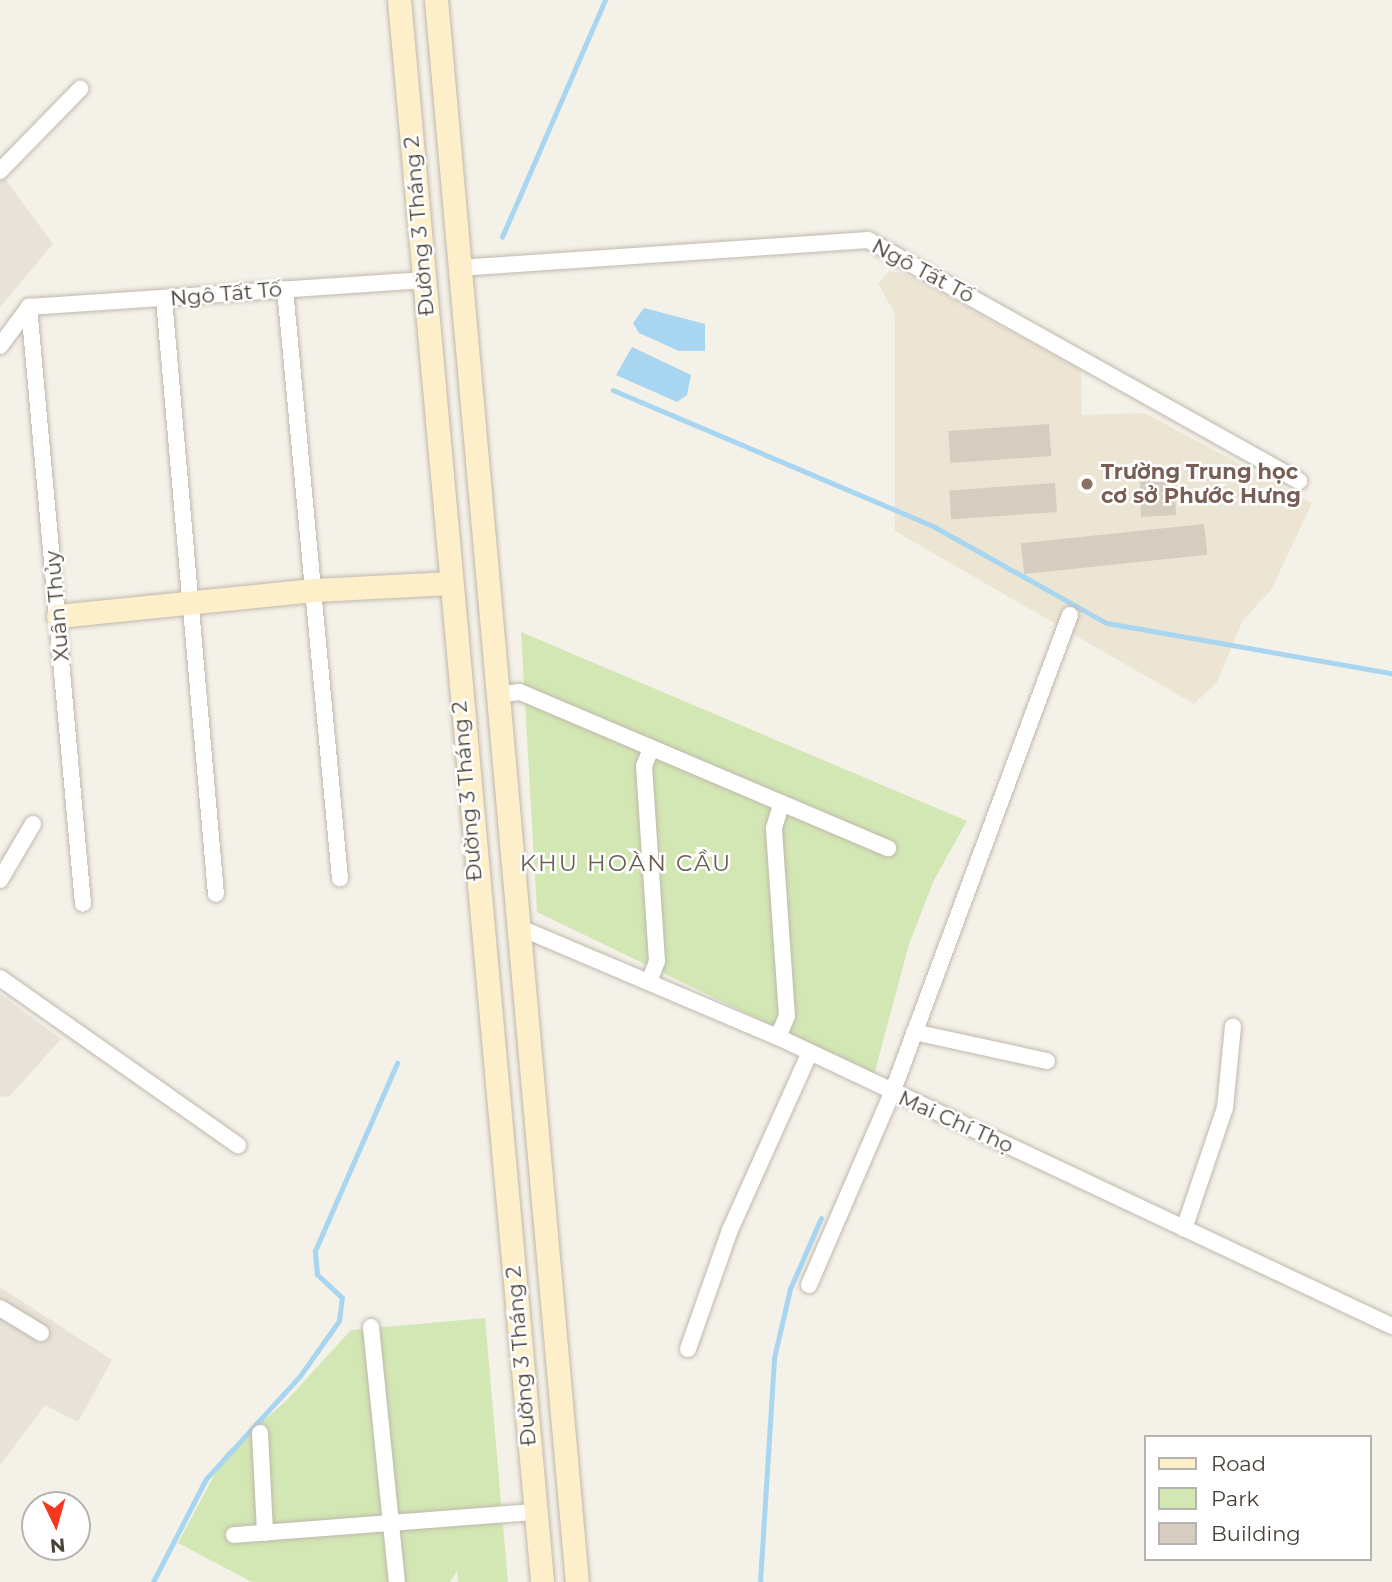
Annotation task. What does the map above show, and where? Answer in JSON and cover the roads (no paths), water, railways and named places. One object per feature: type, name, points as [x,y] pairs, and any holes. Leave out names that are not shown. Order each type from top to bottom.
[{"type":"main road","name":"Đường 3 Tháng 2","points":[[399,0],[542,1582]]},
{"type":"main road","name":"Đường 3 Tháng 2","points":[[436,0],[495,695],[516,926],[545,1191],[577,1582]]},
{"type":"main road","points":[[58,617],[314,590],[451,583]]},
{"type":"main road","points":[[507,1196],[545,1191]]},
{"type":"street","points":[[0,171],[80,89]]},
{"type":"street","name":"Ngô Tất Tố","points":[[459,268],[868,240],[1300,481]]},
{"type":"street","name":"Ngô Tất Tố","points":[[29,307],[424,280]]},
{"type":"street","points":[[285,289],[340,878]]},
{"type":"street","points":[[164,299],[188,603],[216,894]]},
{"type":"street","points":[[0,346],[29,307]]},
{"type":"street","name":"Xuân Thủy","points":[[29,307],[83,904]]},
{"type":"street","points":[[809,1285],[892,1093],[1070,615]]},
{"type":"street","points":[[495,695],[520,691],[781,805],[888,848]]},
{"type":"street","points":[[649,982],[657,961],[644,766],[651,749]]},
{"type":"street","points":[[778,1037],[787,1016],[774,828],[781,805]]},
{"type":"street","points":[[0,880],[33,824]]},
{"type":"street","name":"Mai Chí Thọ","points":[[516,926],[778,1037],[809,1054],[1392,1326]]},
{"type":"street","points":[[0,978],[238,1144]]},
{"type":"street","points":[[1184,1229],[1225,1108],[1233,1026]]},
{"type":"street","points":[[914,1032],[1047,1061]]},
{"type":"street","points":[[688,1349],[730,1230],[809,1054]]},
{"type":"street","points":[[0,1308],[41,1334]]},
{"type":"street","points":[[371,1327],[397,1582]]},
{"type":"street","points":[[260,1433],[265,1533]]},
{"type":"street","points":[[234,1535],[536,1512]]},
{"type":"water","points":[[644,308],[705,324],[705,351],[679,351],[639,333],[633,323]]},
{"type":"water","points":[[632,347],[691,375],[687,395],[677,402],[616,375]]},
{"type":"waterway","points":[[502,237],[605,0]]},
{"type":"waterway","points":[[613,390],[935,527],[1107,623],[1392,673]]},
{"type":"waterway","points":[[153,1582],[206,1479],[300,1376],[339,1321],[342,1298],[317,1275],[315,1251],[397,1063]]},
{"type":"waterway","points":[[760,1582],[774,1358],[790,1289],[821,1218]]},
{"type":"place","name":"Trường Trung học cơ sở Phước Hưng","points":[[1087,484]]},
{"type":"district","name":"KHU HOÀN CẦU","points":[[626,863]]}]
